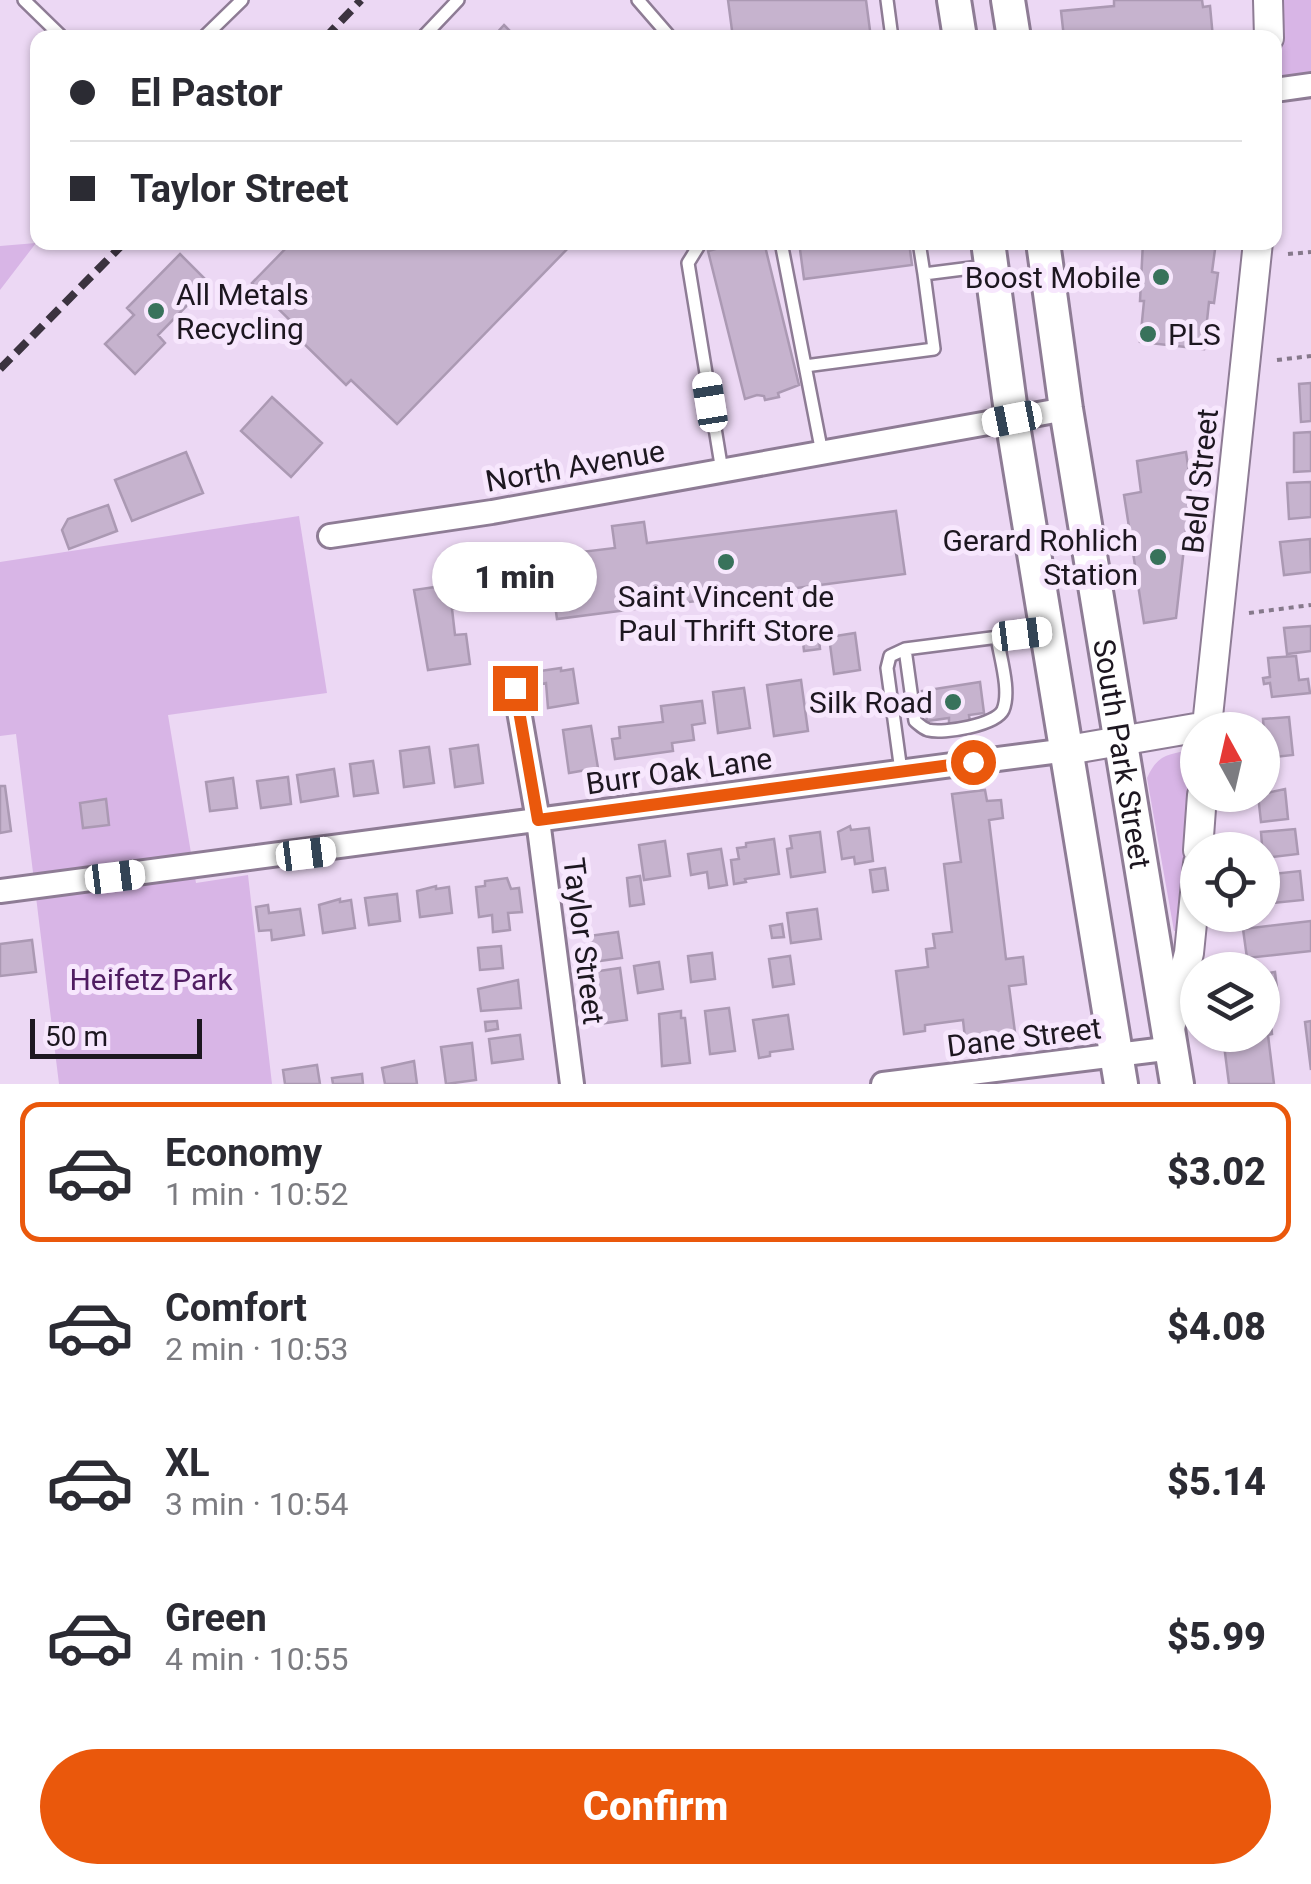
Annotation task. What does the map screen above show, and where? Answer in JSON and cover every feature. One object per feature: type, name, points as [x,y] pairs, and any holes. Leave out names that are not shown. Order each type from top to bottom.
[{"type":"main road","points":[[954,0],[959,30]]},
{"type":"main road","points":[[1008,0],[1013,30]]},
{"type":"main road","name":"South Park Street","points":[[1044,250],[1066,410],[1178,1084]]},
{"type":"main road","name":"South Park Street","points":[[990,254],[1012,419],[1119,1070]]},
{"type":"street","points":[[1268,0],[1269,30]]},
{"type":"street","points":[[1282,89],[1311,86]]},
{"type":"street","name":"Beld Street","points":[[1209,712],[1257,250]]},
{"type":"street","name":"North Avenue","points":[[330,536],[492,512],[1066,410]]},
{"type":"street","points":[[492,512],[495,536]]},
{"type":"street","name":"Taylor Street","points":[[515,688],[538,820],[572,1084]]},
{"type":"street","name":"Beld Street","points":[[1068,750],[1180,732]]},
{"type":"street","name":"Burr Oak Lane","points":[[0,891],[344,849],[1068,750]]},
{"type":"street","points":[[1171,1039],[1191,932]]},
{"type":"street","name":"Dane Street","points":[[883,1084],[1119,1070],[1171,1039]]},
{"type":"lane","points":[[24,0],[55,30]]},
{"type":"lane","points":[[212,30],[242,0]]},
{"type":"lane","points":[[430,30],[458,0]]},
{"type":"lane","points":[[638,0],[664,30]]},
{"type":"lane","points":[[887,0],[891,30]]},
{"type":"lane","points":[[697,250],[688,263],[722,471]]},
{"type":"lane","points":[[782,250],[822,453]]},
{"type":"lane","points":[[805,366],[934,348],[920,250]]},
{"type":"lane","points":[[924,274],[990,254]]},
{"type":"lane","points":[[901,772],[887,668],[890,656],[905,650],[1048,630]]},
{"type":"lane","points":[[905,650],[915,721],[934,731],[988,723],[1001,714],[1006,698],[997,637]]},
{"type":"path","points":[[1288,254],[1311,252]]},
{"type":"path","points":[[1277,360],[1311,356]]},
{"type":"path","points":[[1249,613],[1311,606]]},
{"type":"green space","points":[[1268,0],[1311,0],[1311,85],[1282,89],[1282,30],[1274,30]]},
{"type":"green space","points":[[30,244],[31,250],[0,290],[0,246]]},
{"type":"green space","name":"Heifetz Park","points":[[299,516],[327,693],[168,715],[196,883],[248,875],[272,1084],[59,1084],[16,734],[0,736],[0,562]]},
{"type":"green space","points":[[1180,752],[1180,812],[1193,812],[1190,832],[1180,832],[1180,927],[1174,931],[1147,778],[1155,764]]},
{"type":"building","points":[[728,0],[866,0],[870,30],[732,30]]},
{"type":"building","points":[[1114,0],[1202,0],[1203,7],[1210,6],[1212,30],[1063,30],[1061,11],[1114,6]]},
{"type":"building","points":[[284,250],[566,250],[397,424],[351,380],[346,385],[294,334],[299,329],[252,283]]},
{"type":"building","points":[[766,250],[799,385],[778,393],[779,397],[765,400],[757,395],[745,399],[708,251]]},
{"type":"building","points":[[800,250],[910,250],[912,265],[804,279]]},
{"type":"building","points":[[1143,250],[1215,250],[1212,272],[1218,273],[1214,303],[1209,302],[1204,349],[1140,342],[1144,301],[1140,301]]},
{"type":"building","name":"All Metals Recycling","points":[[180,254],[209,283],[158,335],[165,343],[135,374],[105,344],[134,315],[127,308]]},
{"type":"building","points":[[1311,383],[1311,421],[1301,422],[1299,384]]},
{"type":"building","points":[[272,397],[322,443],[291,477],[241,431]]},
{"type":"building","points":[[1311,432],[1311,471],[1294,472],[1294,433]]},
{"type":"building","points":[[186,452],[203,493],[132,521],[115,480]]},
{"type":"building","name":"Gerard Rohlich Station","points":[[1186,452],[1191,487],[1176,618],[1144,623],[1124,495],[1141,492],[1137,461]]},
{"type":"building","points":[[1311,482],[1311,517],[1289,519],[1287,483]]},
{"type":"building","points":[[108,505],[117,531],[69,549],[62,530],[68,519]]},
{"type":"building","name":"Saint Vincent de Paul Thrift Store","points":[[896,511],[905,574],[557,619],[552,583],[543,585],[541,569],[550,568],[548,556],[615,548],[612,526],[644,522],[647,543]]},
{"type":"building","points":[[1310,539],[1311,572],[1284,575],[1280,542]]},
{"type":"building","points":[[456,584],[459,608],[452,609],[455,635],[466,634],[470,664],[428,670],[414,590]]},
{"type":"building","points":[[1311,626],[1311,651],[1287,654],[1284,628]]},
{"type":"building","points":[[818,630],[820,649],[804,651],[802,633]]},
{"type":"building","points":[[855,633],[860,670],[834,674],[829,637]]},
{"type":"building","points":[[1296,656],[1299,680],[1308,679],[1310,693],[1272,697],[1270,683],[1264,684],[1263,678],[1270,677],[1268,658]]},
{"type":"building","points":[[573,669],[578,703],[548,708],[546,683],[542,684],[540,671]]},
{"type":"building","points":[[801,680],[808,731],[774,736],[767,685]]},
{"type":"building","name":"Silk Road","points":[[980,682],[984,713],[969,715],[970,722],[949,725],[949,718],[927,721],[922,691]]},
{"type":"building","points":[[744,688],[750,728],[718,733],[713,692]]},
{"type":"building","points":[[702,701],[705,723],[692,725],[694,740],[672,743],[673,751],[615,759],[612,739],[620,738],[619,727],[663,722],[661,706]]},
{"type":"building","points":[[1289,717],[1293,755],[1280,756],[1280,718]]},
{"type":"building","points":[[591,726],[598,768],[569,773],[563,730]]},
{"type":"building","points":[[478,745],[483,783],[455,787],[450,749]]},
{"type":"building","points":[[429,747],[434,783],[404,787],[400,751]]},
{"type":"building","points":[[373,761],[378,793],[354,796],[350,764]]},
{"type":"building","points":[[334,769],[338,796],[301,802],[297,775]]},
{"type":"building","points":[[288,777],[291,804],[261,808],[257,781]]},
{"type":"building","points":[[233,778],[237,808],[210,811],[206,782]]},
{"type":"building","points":[[0,786],[5,786],[11,831],[0,833]]},
{"type":"building","points":[[1285,789],[1288,819],[1261,822],[1260,812],[1280,812],[1280,790]]},
{"type":"building","points":[[985,790],[987,801],[1001,800],[1003,818],[989,820],[1006,959],[1023,957],[1026,984],[1009,986],[1016,1040],[966,1047],[963,1020],[925,1025],[925,1031],[904,1034],[896,971],[928,967],[926,949],[935,948],[933,934],[952,932],[944,864],[961,862],[952,794]]},
{"type":"building","points":[[106,799],[109,825],[83,828],[80,803]]},
{"type":"building","points":[[850,826],[851,830],[869,828],[873,861],[855,864],[854,857],[842,859],[838,832]]},
{"type":"building","points":[[1295,829],[1298,854],[1280,856],[1280,832],[1261,832]]},
{"type":"building","points":[[820,832],[825,872],[791,877],[787,849],[792,848],[790,836]]},
{"type":"building","points":[[774,839],[779,874],[734,884],[731,860],[739,859],[737,848]]},
{"type":"building","points":[[665,841],[670,876],[644,880],[639,845]]},
{"type":"building","points":[[721,849],[727,885],[709,888],[707,872],[691,875],[688,854]]},
{"type":"building","points":[[885,868],[888,890],[873,892],[870,870]]},
{"type":"building","points":[[1300,871],[1303,900],[1280,902],[1280,873]]},
{"type":"building","points":[[640,876],[644,904],[630,906],[627,878]]},
{"type":"building","points":[[507,878],[511,889],[519,888],[522,912],[508,913],[510,930],[493,932],[492,915],[479,917],[476,887],[485,886],[485,881]]},
{"type":"building","points":[[449,887],[452,913],[420,917],[417,891]]},
{"type":"building","points":[[397,894],[400,921],[369,925],[365,898]]},
{"type":"building","points":[[351,900],[355,928],[323,933],[319,905]]},
{"type":"building","points":[[268,905],[269,913],[300,909],[304,935],[272,940],[271,930],[259,931],[256,907]]},
{"type":"building","points":[[817,909],[821,939],[791,943],[787,913]]},
{"type":"building","points":[[1311,921],[1311,951],[1246,952],[1243,932],[1280,932],[1280,925]]},
{"type":"building","points":[[782,924],[784,937],[772,938],[770,926]]},
{"type":"building","points":[[618,932],[622,958],[592,962],[589,936]]},
{"type":"building","points":[[32,940],[36,972],[0,976],[0,944]]},
{"type":"building","points":[[501,946],[503,968],[480,970],[478,948]]},
{"type":"building","points":[[712,953],[715,979],[691,982],[688,956]]},
{"type":"building","points":[[790,956],[794,984],[773,987],[769,959]]},
{"type":"building","points":[[659,962],[663,989],[638,993],[634,966]]},
{"type":"building","points":[[620,968],[627,1020],[599,1024],[592,972]]},
{"type":"building","points":[[518,980],[521,1008],[481,1011],[478,989]]},
{"type":"building","points":[[729,1008],[735,1051],[710,1054],[705,1011]]},
{"type":"building","points":[[681,1011],[690,1063],[662,1066],[659,1014]]},
{"type":"building","points":[[788,1015],[793,1049],[759,1058],[753,1020]]},
{"type":"building","points":[[497,1021],[498,1029],[486,1031],[485,1022]]},
{"type":"building","points":[[1311,1021],[1311,1070],[1305,1022]]},
{"type":"building","points":[[520,1035],[523,1059],[492,1063],[489,1039]]},
{"type":"building","points":[[472,1043],[476,1080],[446,1084],[441,1047]]},
{"type":"building","points":[[1225,1052],[1270,1052],[1274,1084],[1229,1084]]},
{"type":"building","points":[[414,1061],[417,1084],[385,1084],[382,1068]]},
{"type":"building","points":[[317,1065],[320,1084],[285,1084],[283,1070]]},
{"type":"building","points":[[362,1074],[363,1084],[333,1084],[332,1078]]},
{"type":"railway","points":[[333,30],[361,0]]},
{"type":"railway","points":[[0,369],[117,250]]},
{"type":"place","name":"Boost Mobile","points":[[1161,277]]},
{"type":"place","name":"All Metals Recycling","points":[[156,311]]},
{"type":"place","name":"PLS","points":[[1148,334]]},
{"type":"place","name":"Gerard Rohlich Station","points":[[1158,557]]},
{"type":"place","name":"Saint Vincent de Paul Thrift Store","points":[[726,562]]},
{"type":"place","name":"Silk Road","points":[[953,702]]},
{"type":"route","points":[[515,688],[538,820],[973,762]]}]
